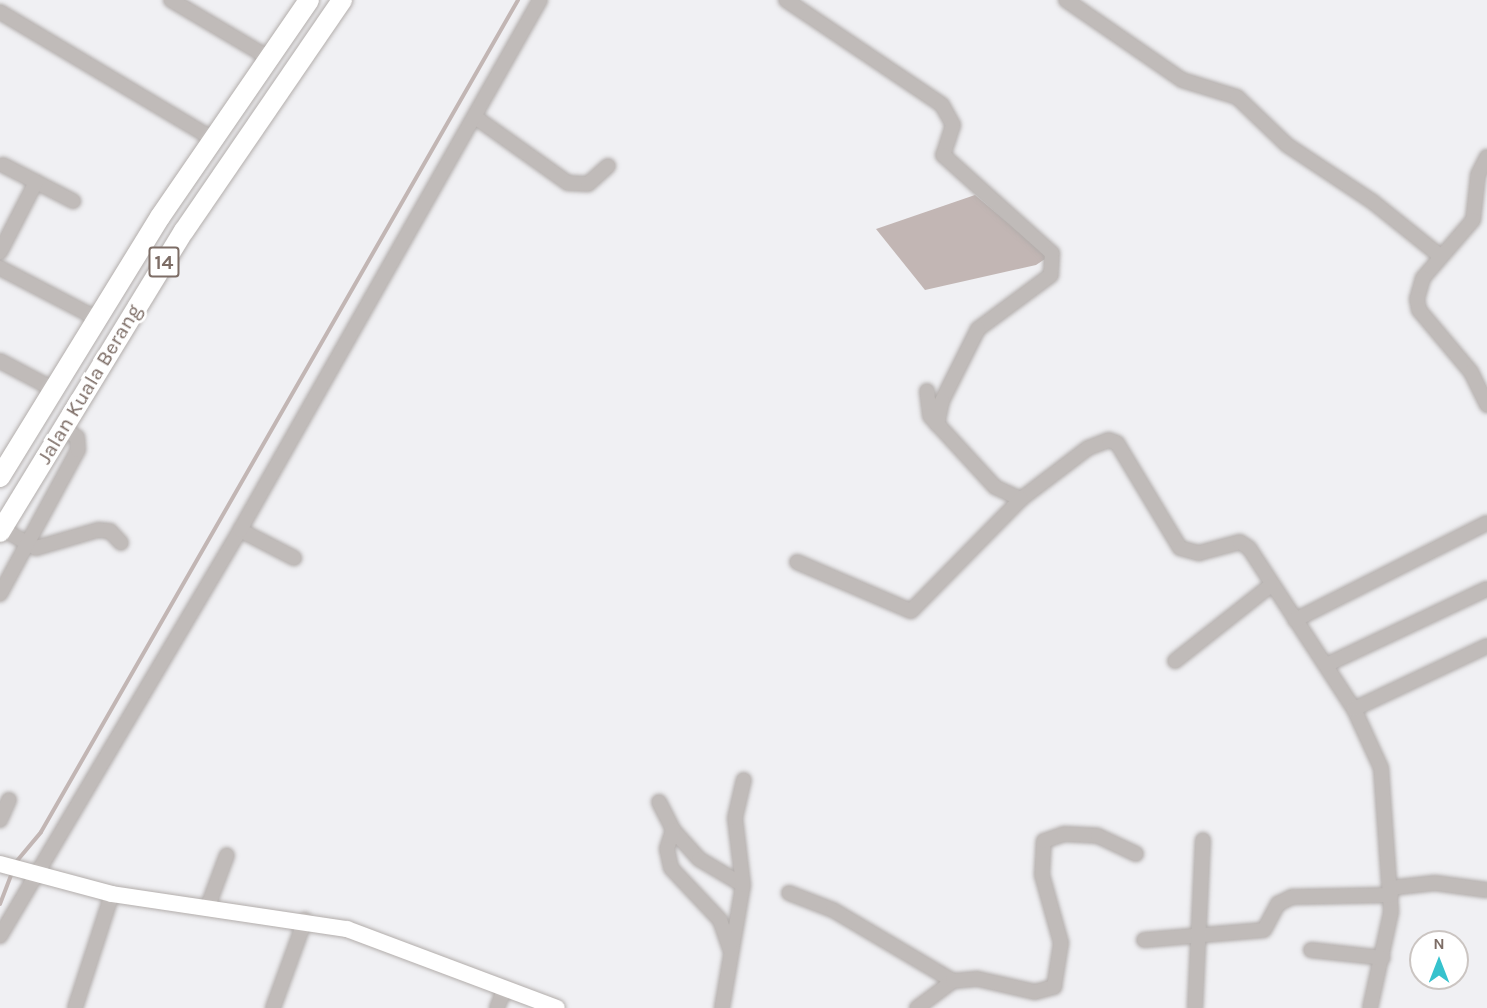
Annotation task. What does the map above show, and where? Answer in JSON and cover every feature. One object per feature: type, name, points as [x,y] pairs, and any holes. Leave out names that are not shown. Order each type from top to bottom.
[{"type":"highway","name":"Jalan Kuala Berang","points":[[0,477],[96,318],[213,140],[309,0]]},
{"type":"highway","name":"Jalan Kuala Berang","points":[[1,530],[61,428],[184,231],[342,0]]},
{"type":"main road","points":[[1,864],[112,894],[305,920],[389,943],[557,1008]]},
{"type":"street","points":[[171,0],[269,58]]},
{"type":"street","points":[[0,936],[33,873],[240,530],[540,0]]},
{"type":"street","points":[[786,0],[942,105],[953,125],[943,155],[1052,253],[1051,275],[974,335],[937,424]]},
{"type":"street","points":[[1066,0],[1182,80],[1237,97],[1287,145],[1373,202],[1439,255]]},
{"type":"street","points":[[0,12],[213,140]]},
{"type":"street","points":[[475,117],[568,183],[588,184],[608,166]]},
{"type":"street","points":[[1487,156],[1478,175],[1473,220],[1439,255],[1418,289],[1419,310],[1471,372],[1487,405]]},
{"type":"street","points":[[3,165],[73,201]]},
{"type":"street","points":[[0,252],[36,182]]},
{"type":"street","points":[[0,268],[96,318]]},
{"type":"street","points":[[0,361],[52,389]]},
{"type":"street","points":[[927,391],[925,409],[937,424],[985,479],[1021,499]]},
{"type":"street","points":[[0,594],[78,450],[77,436],[61,428]]},
{"type":"street","points":[[797,562],[911,611],[1021,499],[1088,448],[1109,440],[1117,443],[1180,548],[1199,553],[1239,542],[1326,665],[1354,709],[1381,768],[1391,892],[1383,958],[1370,1008]]},
{"type":"street","points":[[1295,621],[1487,523]]},
{"type":"street","points":[[1,530],[26,543],[52,547],[98,530],[110,531],[121,543]]},
{"type":"street","points":[[240,530],[294,558]]},
{"type":"street","points":[[1174,661],[1270,586]]},
{"type":"street","points":[[1326,665],[1487,589]]},
{"type":"street","points":[[1354,709],[1487,646]]},
{"type":"street","points":[[722,1008],[743,885],[735,818],[744,780]]},
{"type":"street","points":[[0,820],[9,800]]},
{"type":"street","points":[[659,802],[673,830],[699,858],[743,885]]},
{"type":"street","points":[[673,830],[667,849],[671,868],[720,920],[730,952]]},
{"type":"street","points":[[789,893],[832,910],[953,981],[978,980],[1035,992],[1054,987],[1061,943],[1042,875],[1044,841],[1064,834],[1098,836],[1136,854]]},
{"type":"street","points":[[1195,1008],[1201,938],[1203,840]]},
{"type":"street","points":[[208,906],[226,855]]},
{"type":"street","points":[[1144,940],[1201,938],[1264,930],[1278,904],[1292,897],[1391,892],[1435,883],[1487,890]]},
{"type":"street","points":[[75,1008],[112,894]]},
{"type":"street","points":[[273,1008],[305,920]]},
{"type":"street","points":[[1311,950],[1383,958]]},
{"type":"street","points":[[918,1008],[953,981]]},
{"type":"street","points":[[496,1008],[505,988]]},
{"type":"shaded area","points":[[975,195],[1048,257],[1036,265],[925,290],[876,229]]},
{"type":"waterway","points":[[16,862],[41,832],[518,0]]},
{"type":"waterway","points":[[0,904],[12,872]]}]
